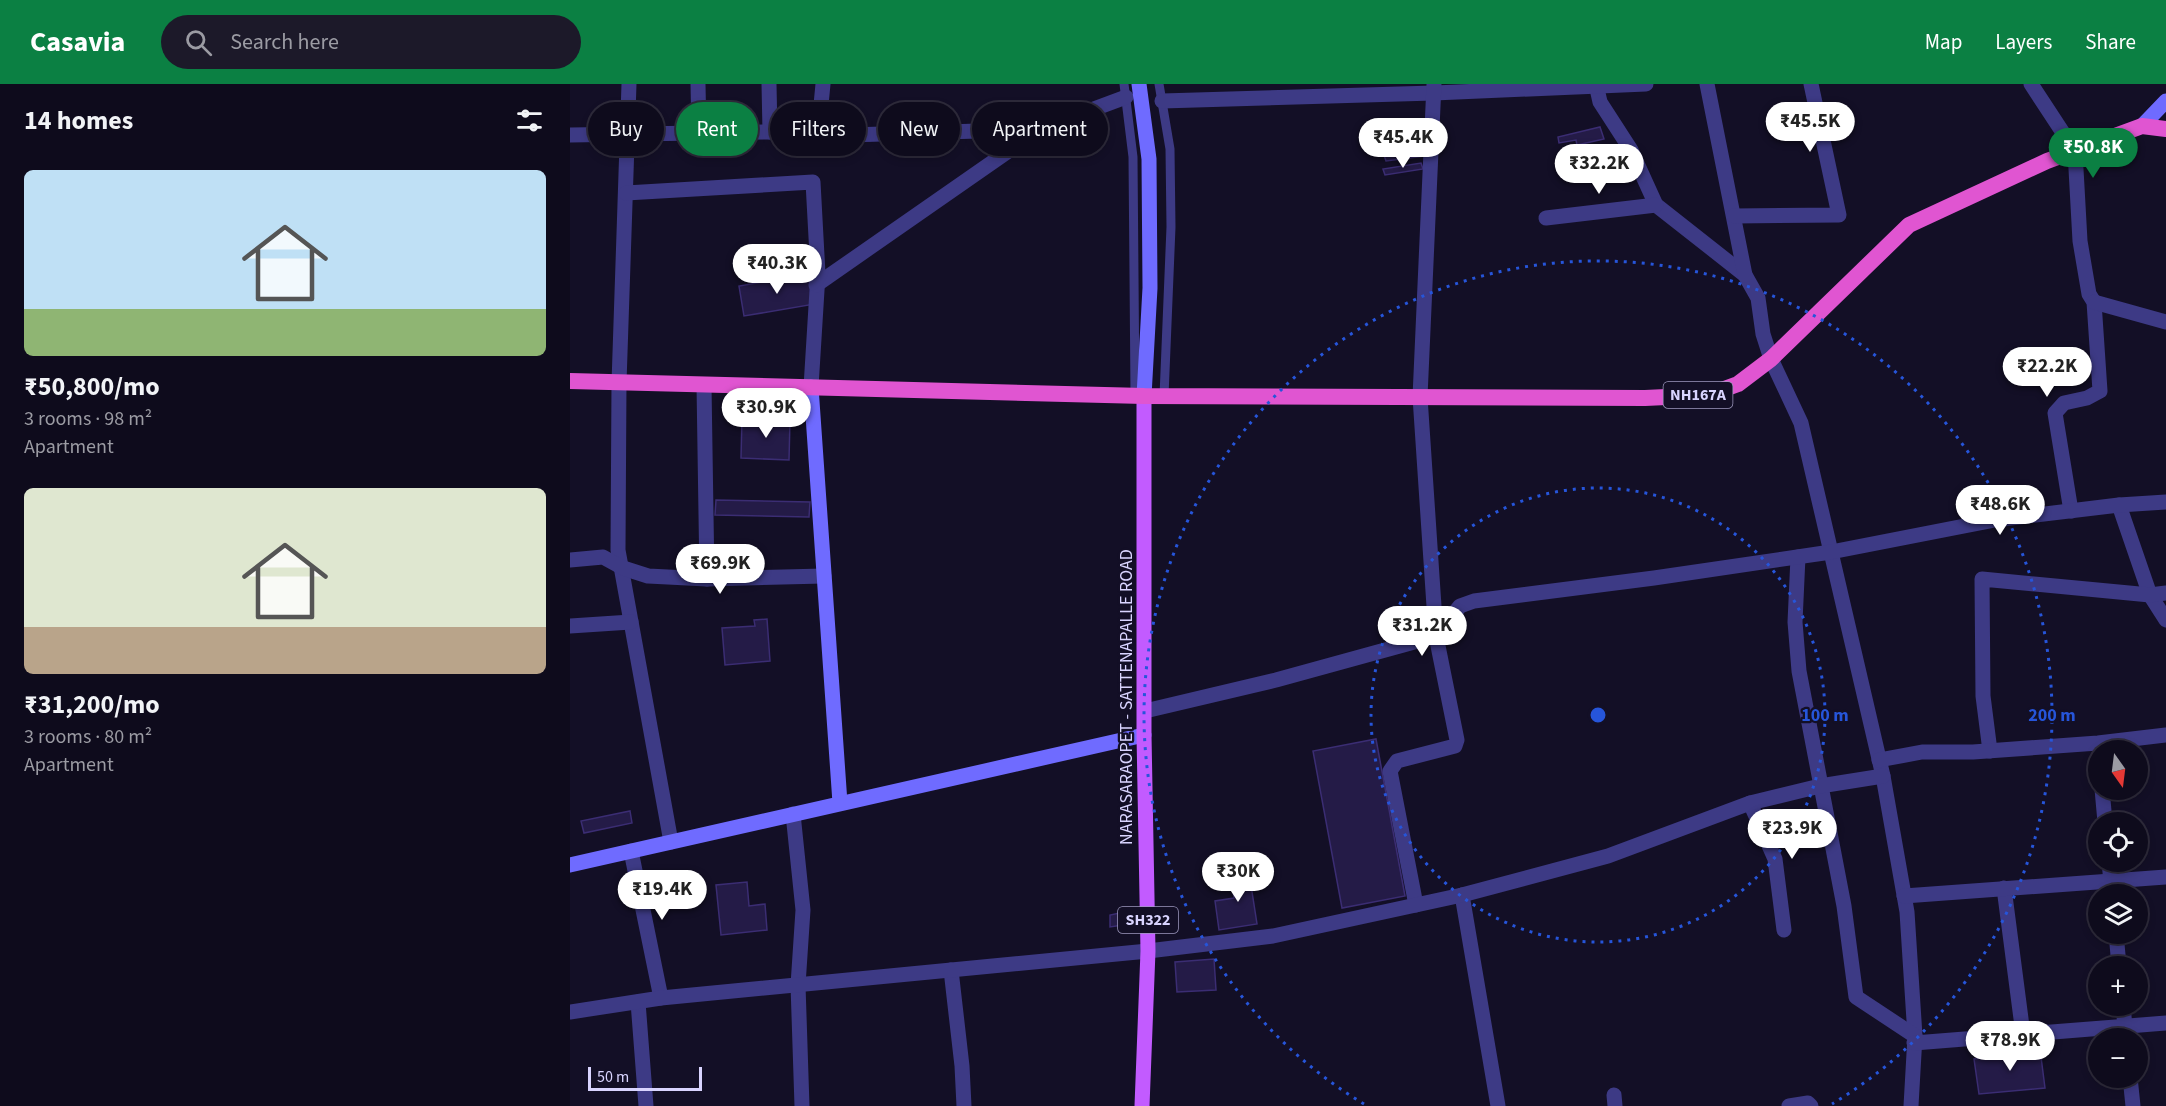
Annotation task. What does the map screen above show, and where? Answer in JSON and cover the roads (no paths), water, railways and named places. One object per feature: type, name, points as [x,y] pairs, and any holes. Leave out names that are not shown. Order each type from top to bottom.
[{"type":"highway","name":"NH167A","points":[[570,381],[1164,396],[1645,398],[1708,395],[1738,384],[1771,359],[1909,225],[2047,161],[2142,126],[2166,129]]},
{"type":"main road","name":"NARASARAOPET - SATTENAPALLE ROAD","points":[[1139,84],[1149,159],[1150,288],[1139,395],[1148,951],[1142,1106]]},
{"type":"main road","points":[[2142,126],[2166,101]]},
{"type":"main road","points":[[811,387],[840,803]]},
{"type":"main road","points":[[570,865],[1144,735]]},
{"type":"street","points":[[629,84],[629,102]]},
{"type":"street","points":[[698,84],[698,102]]},
{"type":"street","points":[[758,132],[770,132],[769,84]]},
{"type":"street","points":[[821,102],[823,84]]},
{"type":"street","points":[[1162,101],[1434,89],[1646,84]]},
{"type":"street","points":[[1707,84],[1745,275],[1758,298],[1763,334],[1771,359],[1801,423],[1883,776],[1907,912],[1914,1039],[1911,1106]]},
{"type":"street","points":[[1734,216],[1839,215],[1811,84]]},
{"type":"street","points":[[2031,84],[2075,151],[2080,242],[2089,294],[2094,302],[2100,391],[2087,398],[2064,403],[2055,413],[2071,511]]},
{"type":"street","points":[[1596,86],[1600,102],[1631,150],[1656,205],[1745,275]]},
{"type":"street","points":[[1416,905],[1390,771],[1397,761],[1455,746],[1456,740],[1436,636],[1420,397],[1434,89]]},
{"type":"street","points":[[1100,102],[1125,90]]},
{"type":"street","points":[[866,134],[972,131]]},
{"type":"street","points":[[570,135],[588,135]]},
{"type":"street","points":[[628,156],[619,382],[618,550],[671,842]]},
{"type":"street","points":[[816,285],[1001,156]]},
{"type":"street","points":[[626,194],[813,182],[818,274],[811,387]]},
{"type":"street","points":[[1546,218],[1656,205]]},
{"type":"street","points":[[2094,302],[2166,322]]},
{"type":"street","points":[[704,385],[707,579]]},
{"type":"street","points":[[1145,711],[1276,680],[1436,636],[1460,606],[1474,601],[1831,552],[1995,520],[2120,505],[2166,502]]},
{"type":"street","points":[[2120,505],[2158,594],[2166,620]]},
{"type":"street","points":[[570,560],[603,557],[622,568],[648,576],[707,579],[824,576]]},
{"type":"street","points":[[1798,557],[1795,622],[1798,662],[1844,906],[1856,997],[1914,1039],[2088,1032]]},
{"type":"street","points":[[1990,751],[1983,696],[1982,579],[2158,594]]},
{"type":"street","points":[[570,626],[631,622]]},
{"type":"street","points":[[2135,740],[2166,735]]},
{"type":"street","points":[[1879,760],[1922,752],[2088,746]]},
{"type":"street","points":[[570,1012],[661,998],[1148,951],[1273,936],[1462,895],[1608,856],[1750,803],[1820,786],[1883,776]]},
{"type":"street","points":[[1750,803],[1775,859],[1784,930]]},
{"type":"street","points":[[793,814],[803,909],[798,985],[802,1106]]},
{"type":"street","points":[[631,851],[661,998]]},
{"type":"street","points":[[2128,884],[2166,877]]},
{"type":"street","points":[[1904,896],[2004,888],[2088,887]]},
{"type":"street","points":[[2004,888],[2023,1034]]},
{"type":"street","points":[[1462,895],[1498,1106]]},
{"type":"street","points":[[951,970],[963,1066],[964,1106]]},
{"type":"street","points":[[638,1002],[646,1106]]},
{"type":"street","points":[[2140,1028],[2166,1023]]},
{"type":"street","points":[[2131,1088],[2133,1106]]},
{"type":"street","points":[[1789,1106],[1808,1103],[1811,1106]]},
{"type":"lane","points":[[1159,84],[1170,149],[1171,227],[1164,396]]},
{"type":"lane","points":[[1125,90],[1133,157],[1139,395]]}]
